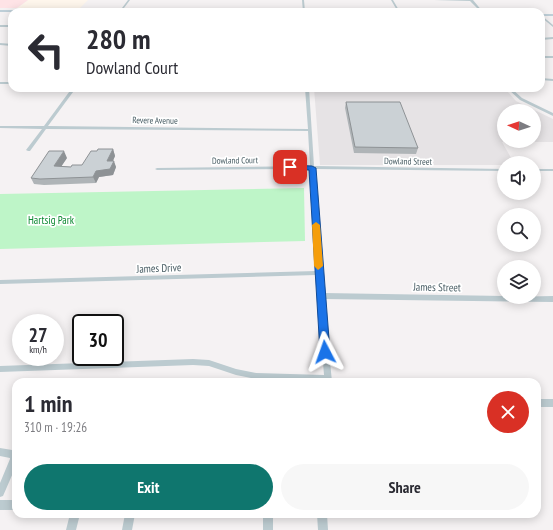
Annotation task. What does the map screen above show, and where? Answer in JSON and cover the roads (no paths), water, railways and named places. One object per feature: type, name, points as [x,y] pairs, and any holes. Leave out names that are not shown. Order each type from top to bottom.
[{"type":"street","points":[[435,0],[472,0],[479,8]]},
{"type":"street","points":[[545,19],[553,26]]},
{"type":"street","points":[[28,150],[71,92]]},
{"type":"street","points":[[307,92],[319,273],[328,378]]},
{"type":"street","points":[[514,92],[521,99],[553,115]]},
{"type":"street","points":[[544,110],[551,108]]},
{"type":"street","name":"Revere Avenue","points":[[0,127],[310,130]]},
{"type":"street","name":"Dowland Court","points":[[158,169],[312,168]]},
{"type":"street","name":"Dowland Street","points":[[312,168],[497,170]]},
{"type":"street","points":[[541,170],[553,170]]},
{"type":"street","name":"James Drive","points":[[0,282],[319,273]]},
{"type":"street","name":"James Street","points":[[321,296],[553,299]]},
{"type":"street","points":[[0,369],[193,362],[209,363],[236,372],[256,376],[292,378]]},
{"type":"street","points":[[541,403],[553,403]]},
{"type":"street","points":[[0,453],[10,456],[12,460]]},
{"type":"street","points":[[0,493],[12,464]]},
{"type":"street","points":[[0,505],[12,505]]},
{"type":"street","points":[[71,530],[74,518]]},
{"type":"street","points":[[127,530],[129,518]]},
{"type":"street","points":[[268,518],[268,530]]},
{"type":"street","points":[[322,518],[323,530]]},
{"type":"park label","name":"Hartsig Park","points":[[51,220]]}]
